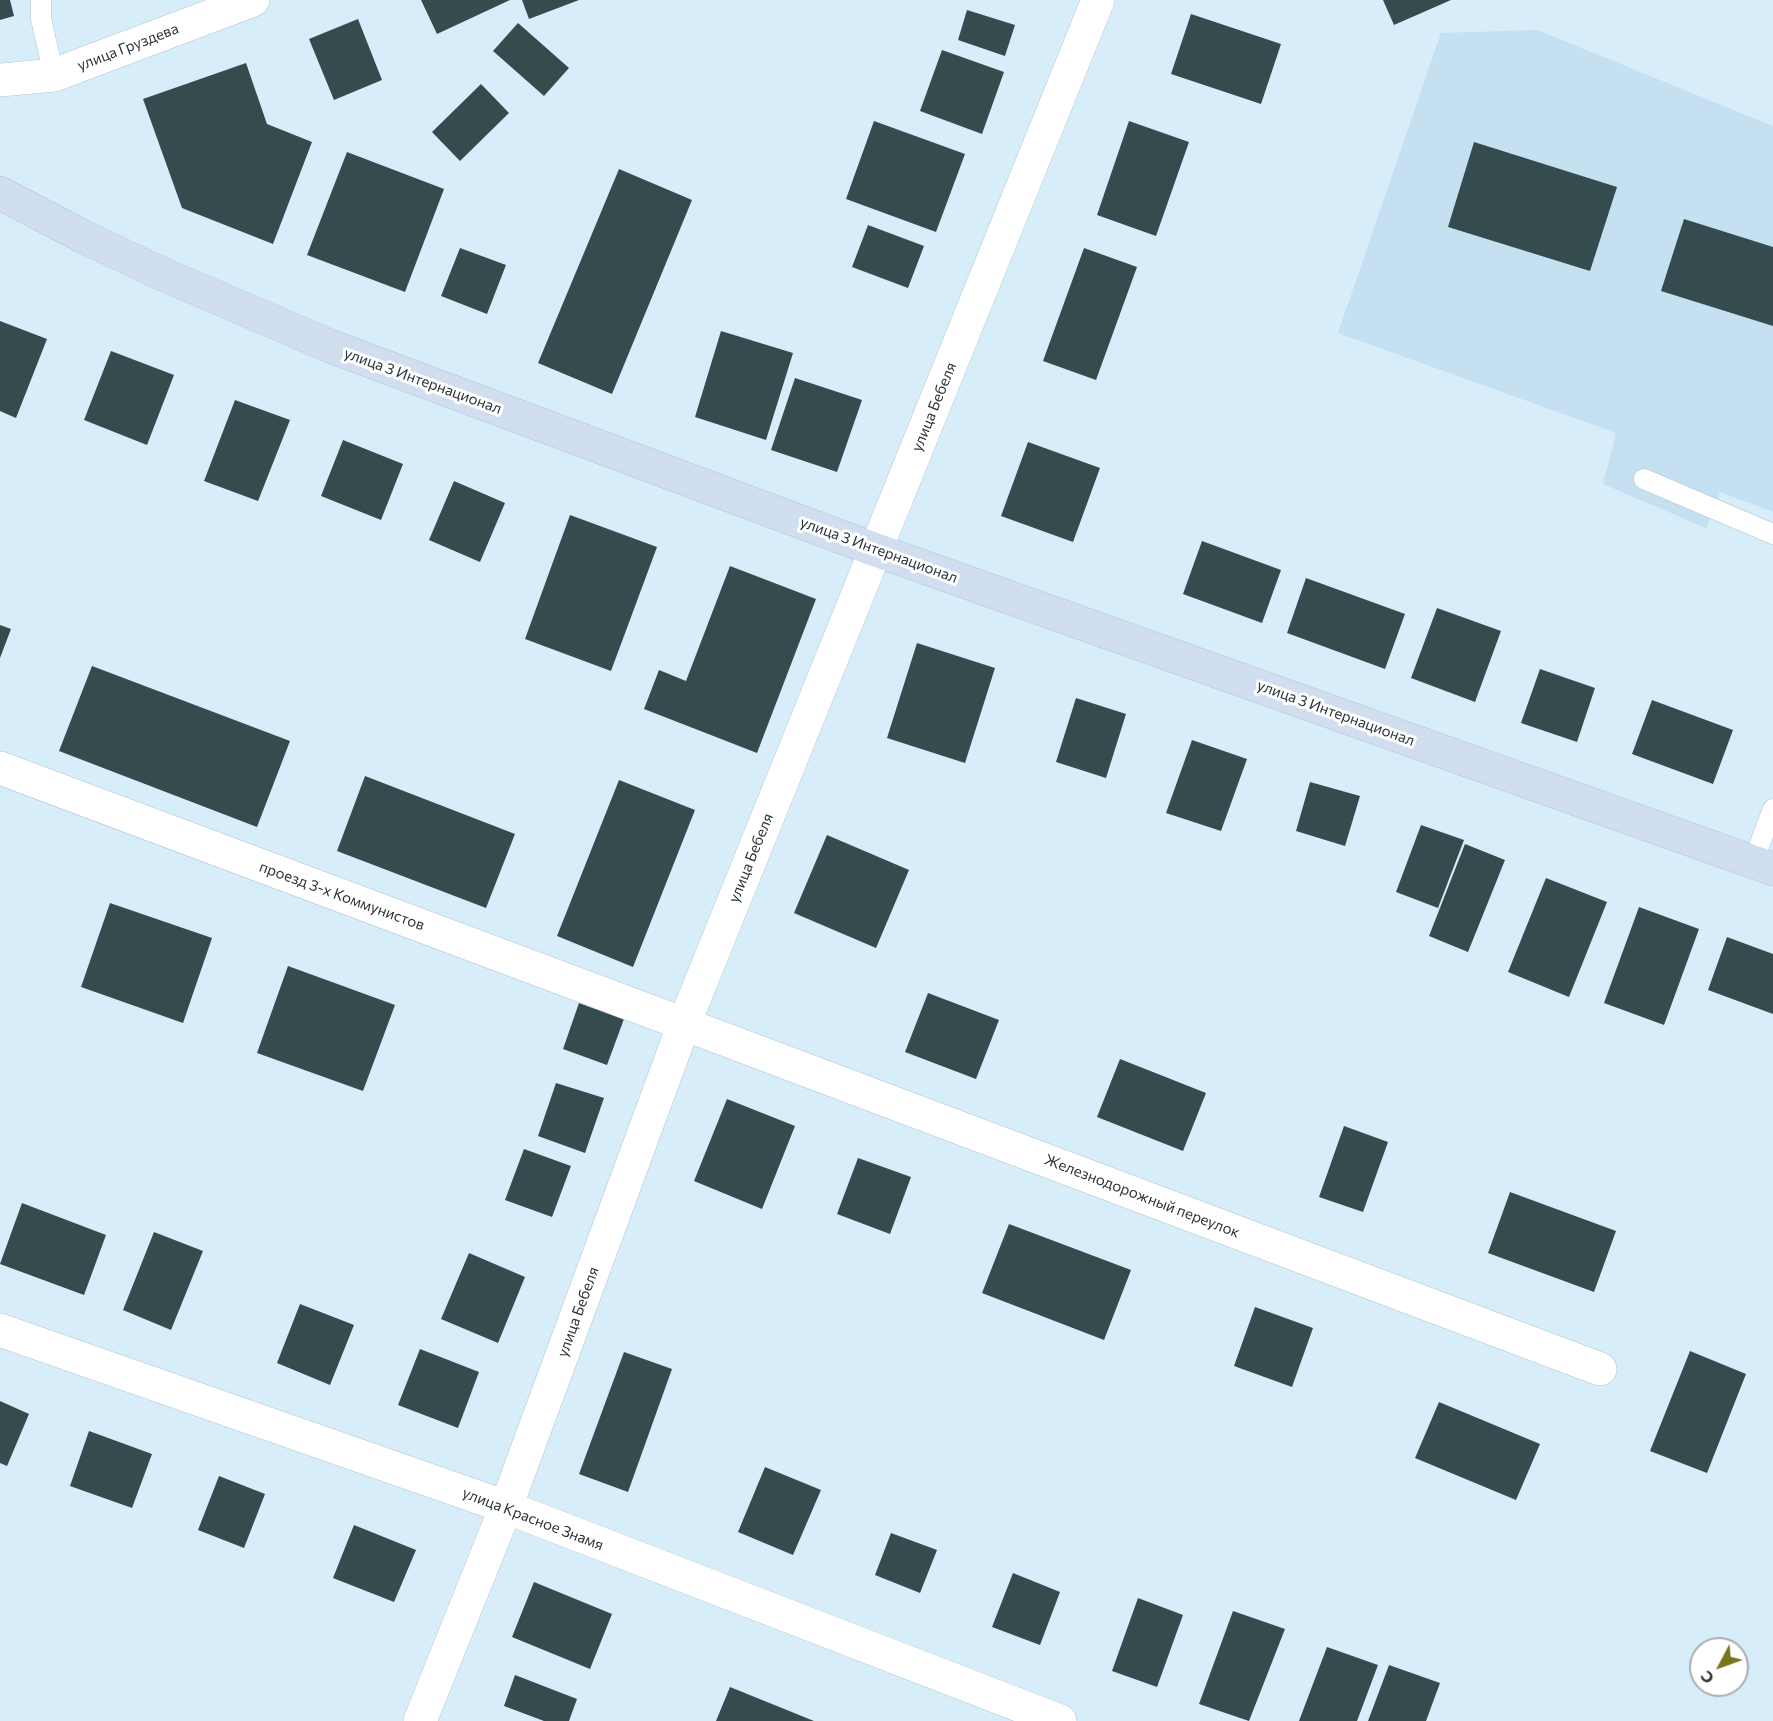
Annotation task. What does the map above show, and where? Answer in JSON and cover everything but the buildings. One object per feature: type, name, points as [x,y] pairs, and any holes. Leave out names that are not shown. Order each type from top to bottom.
[{"type":"main road","name":"улица 3 Интернационал","points":[[0,193],[160,273],[330,346],[876,550],[1763,865]]},
{"type":"street","name":"улица Груздева","points":[[0,80],[54,75],[254,0]]},
{"type":"street","name":"улица Бебеля","points":[[420,1721],[506,1508],[684,1024],[1098,0]]},
{"type":"street","name":"проезд 3-х Коммунистов","points":[[0,768],[684,1024]]},
{"type":"street","name":"Железнодорожный переулок","points":[[684,1024],[1600,1369]]},
{"type":"street","name":"улица Красное Знамя","points":[[0,1330],[506,1508],[1060,1721]]},
{"type":"lane","points":[[40,0],[41,19],[54,75]]},
{"type":"lane","points":[[1644,478],[1773,534]]},
{"type":"lane","points":[[1763,865],[1773,809]]},
{"type":"shaded area","points":[[1537,30],[1773,126],[1773,512],[1720,492],[1706,528],[1603,484],[1616,433],[1338,333],[1441,33]]}]
